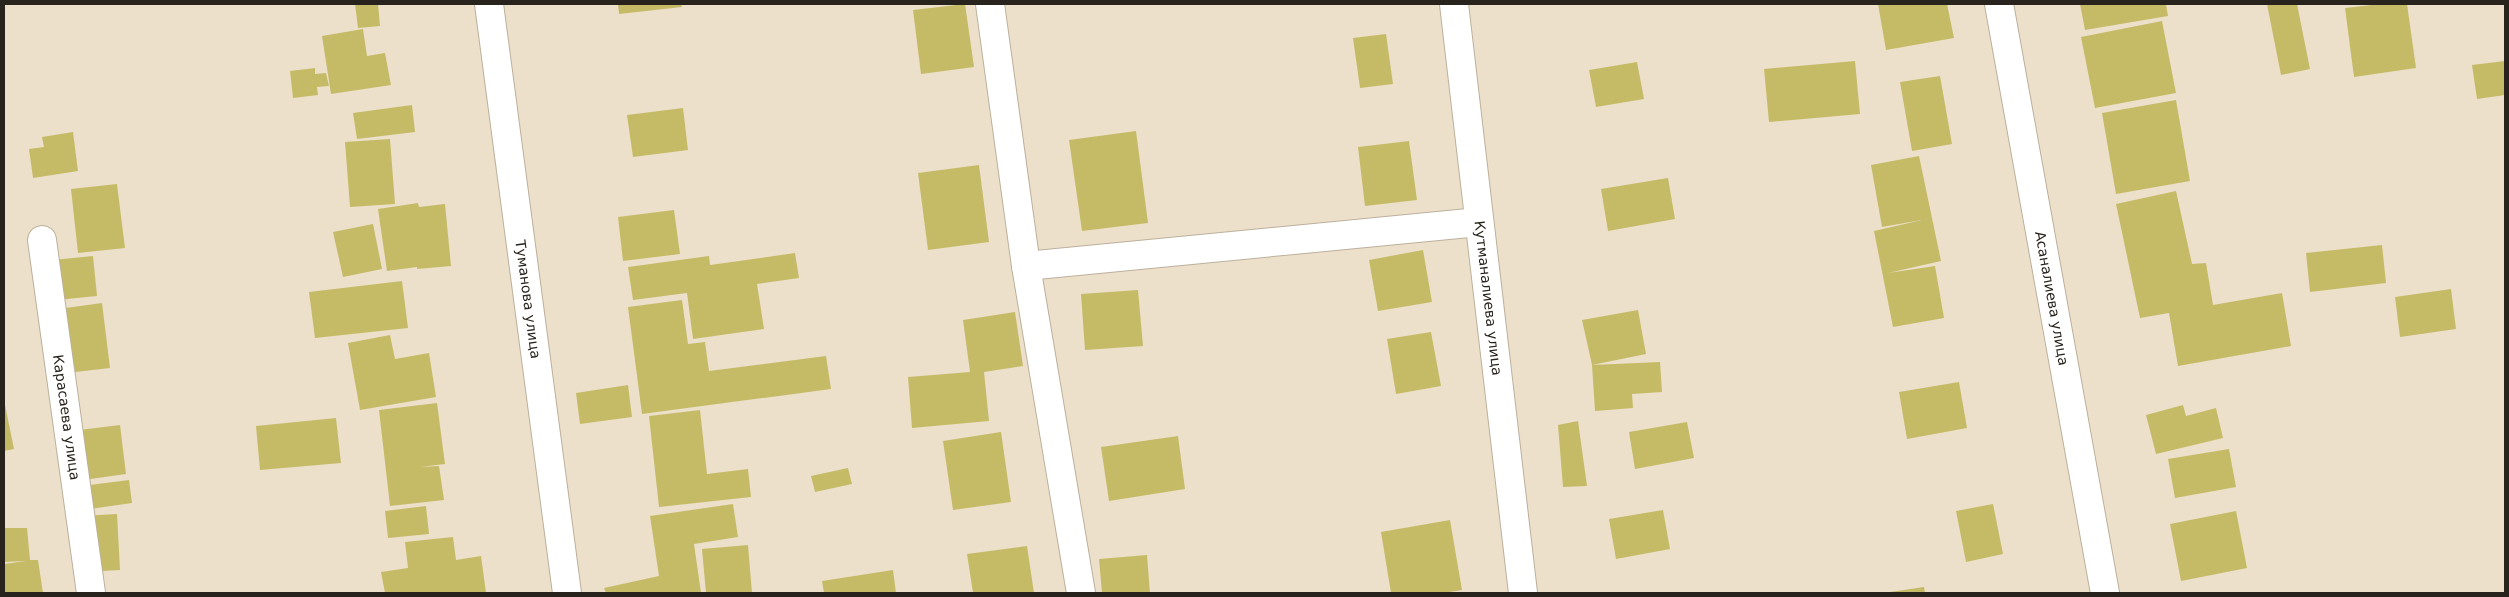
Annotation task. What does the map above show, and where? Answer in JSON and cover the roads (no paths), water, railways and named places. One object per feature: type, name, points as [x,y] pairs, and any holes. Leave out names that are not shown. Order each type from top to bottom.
[{"type":"street","name":"Туманова улица","points":[[489,4],[567,593]]},
{"type":"street","points":[[990,4],[1026,266],[1081,593]]},
{"type":"street","name":"Кутманалиева улица","points":[[1454,4],[1523,593]]},
{"type":"street","name":"Асаналиева улица","points":[[1999,4],[2105,593]]},
{"type":"street","points":[[1026,266],[1479,222]]},
{"type":"street","name":"Карасаева улица","points":[[42,240],[91,593]]}]
